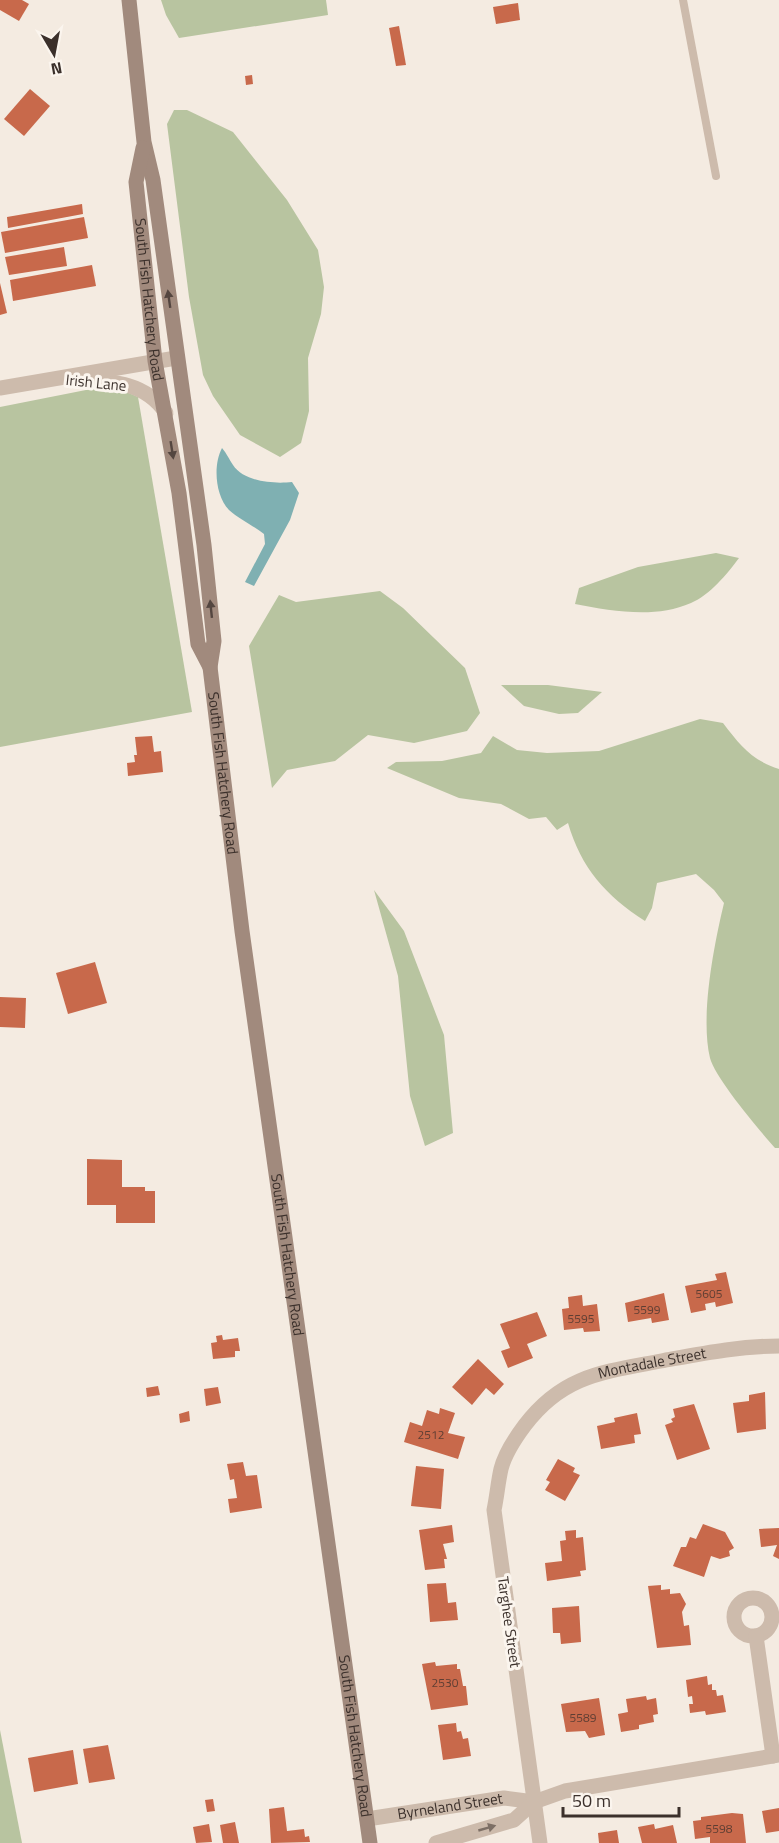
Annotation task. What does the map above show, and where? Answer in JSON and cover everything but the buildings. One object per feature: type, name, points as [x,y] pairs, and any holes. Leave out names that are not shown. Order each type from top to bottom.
[{"type":"main road","name":"South Fish Hatchery Road","points":[[129,0],[144,142],[153,180],[176,358],[204,545],[214,641],[210,667],[242,931],[370,1843]]},
{"type":"main road","name":"South Fish Hatchery Road","points":[[144,142],[136,182],[155,361],[167,414],[198,644],[210,667]]},
{"type":"street","name":"Irish Lane","points":[[0,388],[176,358]]},
{"type":"street","name":"Irish Lane","points":[[51,379],[124,384],[150,393],[167,414]]},
{"type":"street","name":"Montadale Street","points":[[537,1410],[556,1392],[581,1379],[610,1371],[751,1346],[779,1346]]},
{"type":"street","name":"Targhee Street","points":[[537,1410],[516,1436],[501,1468],[494,1510],[540,1843]]},
{"type":"street","points":[[756,1636],[776,1756]]},
{"type":"street","name":"Byrneland Street","points":[[436,1843],[514,1820],[534,1802],[565,1791],[776,1756]]},
{"type":"street","name":"Byrneland Street","points":[[367,1819],[504,1798],[534,1802]]},
{"type":"lane","points":[[684,0],[716,177]]},
{"type":"green space","points":[[161,0],[326,0],[328,15],[179,38],[166,15]]},
{"type":"green space","points":[[174,110],[187,110],[233,132],[287,200],[318,250],[324,287],[321,314],[308,358],[309,411],[301,443],[280,457],[240,435],[213,396],[203,375],[189,297],[167,124]]},
{"type":"green space","points":[[96,388],[122,390],[138,397],[192,712],[0,747],[0,407]]},
{"type":"green space","points":[[716,553],[739,558],[724,577],[691,603],[663,611],[648,612],[618,611],[575,604],[579,588],[638,567]]},
{"type":"green space","points":[[380,591],[403,608],[465,668],[480,713],[467,731],[414,743],[368,735],[335,761],[287,770],[272,788],[249,646],[279,595],[296,602]]},
{"type":"green space","points":[[501,685],[548,685],[602,692],[578,713],[559,714],[524,706]]},
{"type":"green space","points":[[700,719],[723,723],[753,756],[779,769],[779,1148],[775,1148],[739,1104],[720,1078],[710,1058],[707,1041],[707,1002],[724,903],[714,890],[696,874],[657,883],[652,908],[645,921],[618,901],[597,880],[580,854],[568,823],[557,830],[546,817],[529,819],[501,804],[459,798],[387,768],[396,762],[442,761],[481,753],[493,736],[517,750],[547,753],[599,751]]},
{"type":"green space","points":[[374,890],[404,931],[444,1035],[453,1133],[425,1146],[410,1096],[398,976]]},
{"type":"green space","points":[[0,1730],[22,1843],[0,1843]]},
{"type":"water","points":[[222,448],[233,465],[244,475],[260,481],[292,482],[299,493],[290,520],[254,586],[245,582],[265,544],[264,534],[224,504],[217,480],[217,463]]}]
